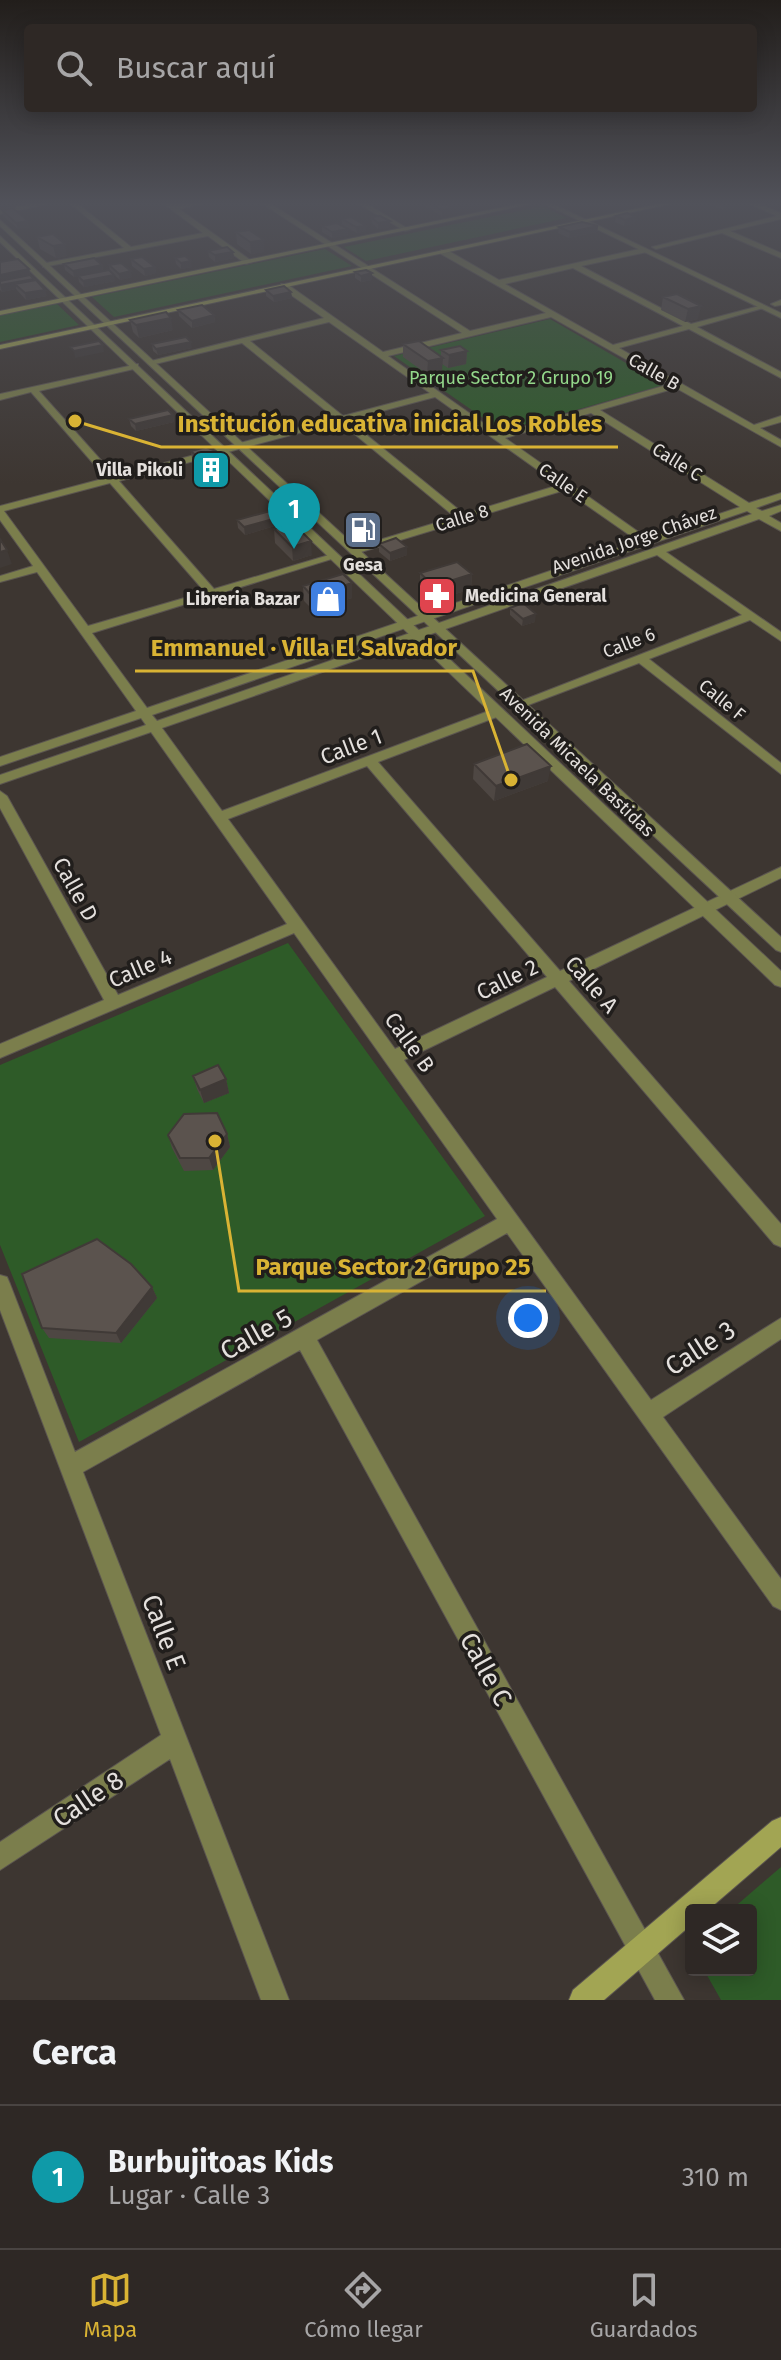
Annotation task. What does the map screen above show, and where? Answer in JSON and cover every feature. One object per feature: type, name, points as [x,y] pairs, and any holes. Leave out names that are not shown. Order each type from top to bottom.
[{"type":"main road","points":[[0,313],[72,297]]},
{"type":"main road","points":[[0,347],[230,297]]},
{"type":"main road","points":[[583,2000],[781,1830]]},
{"type":"street","name":"Avenida Micaela Bastidas","points":[[80,297],[357,550],[781,946]]},
{"type":"street","name":"Calle E","points":[[300,297],[646,542]]},
{"type":"street","points":[[411,297],[469,334]]},
{"type":"street","name":"Calle B","points":[[523,297],[781,444]]},
{"type":"street","points":[[634,297],[781,375]]},
{"type":"street","points":[[743,297],[781,316]]},
{"type":"street","name":"Avenida Micaela Bastidas","points":[[64,299],[781,981]]},
{"type":"street","points":[[611,348],[763,307]]},
{"type":"street","points":[[382,355],[552,314]]},
{"type":"street","points":[[151,362],[331,319]]},
{"type":"street","points":[[244,340],[463,518]]},
{"type":"street","points":[[0,397],[135,366]]},
{"type":"street","points":[[498,437],[677,385]]},
{"type":"street","points":[[33,389],[212,593]]},
{"type":"street","points":[[0,511],[437,394]]},
{"type":"street","name":"Calle C","points":[[593,410],[761,515]]},
{"type":"street","points":[[752,428],[781,419]]},
{"type":"street","name":"Calle 8","points":[[357,550],[567,486]]},
{"type":"street","name":"Avenida Jorge Chávez","points":[[0,780],[406,623],[781,496]]},
{"type":"street","name":"Avenida Jorge Chávez","points":[[0,762],[149,720],[439,627],[781,508]]},
{"type":"street","name":"Calle B","points":[[0,511],[781,1598]]},
{"type":"street","points":[[761,515],[781,528]]},
{"type":"street","points":[[657,550],[781,637]]},
{"type":"street","points":[[85,631],[333,557]]},
{"type":"street","points":[[0,579],[39,568]]},
{"type":"street","name":"Calle 6","points":[[519,704],[751,616]]},
{"type":"street","name":"Calle F","points":[[641,658],[781,770]]},
{"type":"street","name":"Calle 1","points":[[219,817],[498,712]]},
{"type":"street","name":"Calle A","points":[[369,760],[781,1238]]},
{"type":"street","name":"Calle D","points":[[0,796],[114,1003]]},
{"type":"street","name":"Calle 2","points":[[392,1058],[781,872]]},
{"type":"street","name":"Calle 4","points":[[0,1051],[297,926]]},
{"type":"street","name":"Calle 5","points":[[70,1467],[510,1222]]},
{"type":"street","name":"Calle E","points":[[0,1284],[275,2000]]},
{"type":"street","name":"Calle 3","points":[[649,1414],[781,1328]]},
{"type":"street","name":"Calle C","points":[[304,1337],[670,2000]]},
{"type":"street","name":"Calle 8","points":[[0,1857],[176,1740]]},
{"type":"green space","points":[[92,297],[206,297],[114,317]]},
{"type":"green space","points":[[57,304],[79,325],[0,342],[0,315]]},
{"type":"green space","name":"Parque Sector 2 Grupo 19","points":[[550,319],[664,385],[502,431],[394,356]]},
{"type":"green space","points":[[288,943],[485,1216],[79,1442],[0,1245],[0,1065]]},
{"type":"green space","points":[[781,1867],[781,2000],[721,2000],[707,1976],[757,1976],[757,1904],[738,1904]]},
{"type":"building","points":[[664,297],[684,297],[701,306],[688,309]]},
{"type":"building","points":[[202,305],[214,315],[192,321],[178,310]]},
{"type":"building","points":[[166,312],[171,318],[136,325],[130,320]]},
{"type":"building","points":[[186,337],[191,342],[156,349],[152,344]]},
{"type":"building","points":[[99,341],[103,345],[74,351],[70,347]]},
{"type":"building","points":[[419,341],[443,358],[428,361],[403,344]]},
{"type":"building","points":[[460,346],[467,351],[449,355],[441,350]]},
{"type":"building","points":[[168,410],[173,415],[135,424],[129,419]]},
{"type":"building","points":[[206,447],[227,461],[207,467],[191,451]]},
{"type":"building","points":[[270,511],[277,518],[244,527],[237,520]]},
{"type":"building","points":[[356,515],[380,521],[371,530],[347,523]]},
{"type":"building","points":[[293,523],[311,541],[292,547],[274,529]]},
{"type":"building","points":[[396,538],[407,547],[390,553],[379,544]]},
{"type":"building","points":[[0,539],[7,550],[0,552]]},
{"type":"building","points":[[457,562],[472,574],[434,586],[420,573]]},
{"type":"building","points":[[343,574],[352,583],[312,596],[303,586]]},
{"type":"building","points":[[523,603],[536,614],[523,619],[510,608]]},
{"type":"building","points":[[527,744],[551,766],[496,786],[474,764]]},
{"type":"building","points":[[218,1065],[226,1079],[200,1090],[193,1076]]},
{"type":"building","points":[[217,1113],[227,1134],[209,1158],[180,1158],[168,1135],[184,1114]]},
{"type":"building","points":[[97,1239],[131,1264],[152,1287],[116,1333],[42,1328],[22,1274]]},
{"type":"place","name":"Institución educativa inicial Los Robles","points":[[75,421]]},
{"type":"place","name":"Villa Pikoli","points":[[211,470]]},
{"type":"place","name":"Gesa","points":[[363,530]]},
{"type":"place","name":"Burbujitoas Kids","points":[[294,549]]},
{"type":"place","name":"Medicina General","points":[[437,596]]},
{"type":"place","name":"Libreria Bazar","points":[[328,599]]},
{"type":"place","name":"Emmanuel · Villa El Salvador","points":[[511,780]]},
{"type":"place","name":"Parque Sector 2 Grupo 25","points":[[215,1141]]}]
